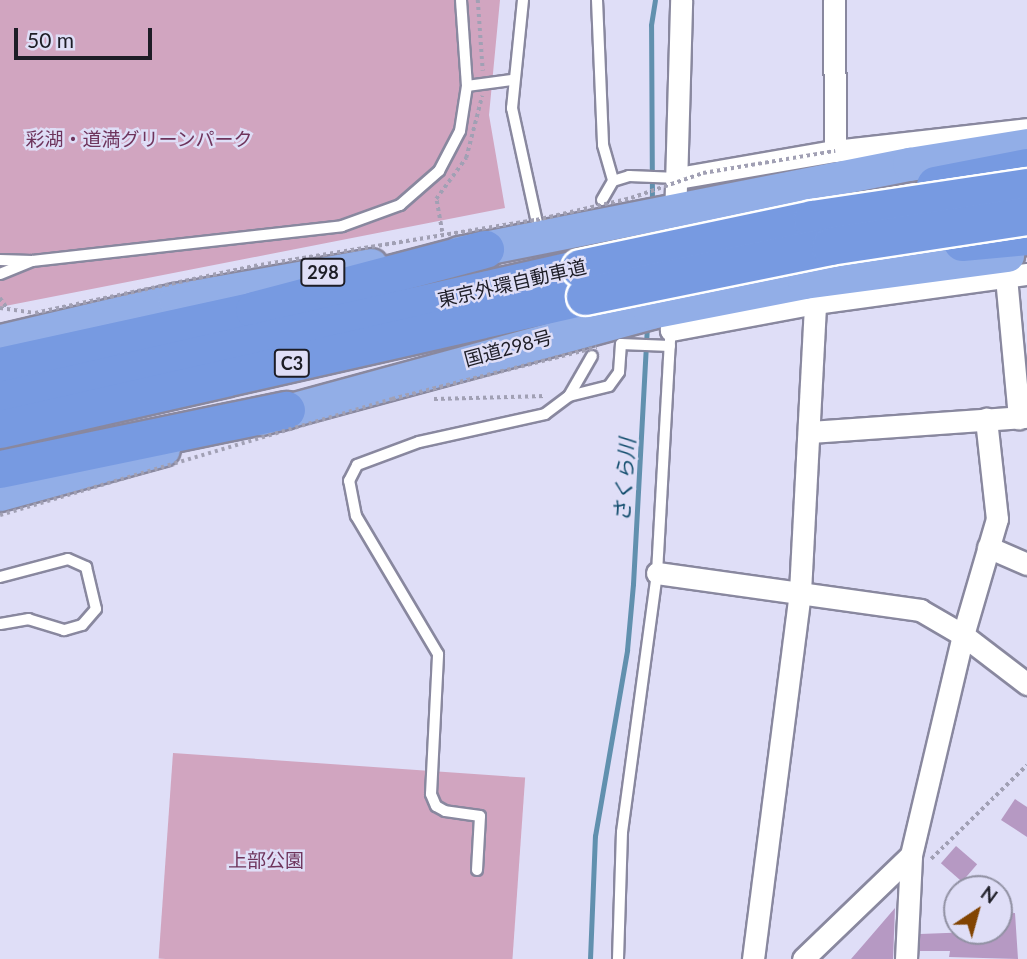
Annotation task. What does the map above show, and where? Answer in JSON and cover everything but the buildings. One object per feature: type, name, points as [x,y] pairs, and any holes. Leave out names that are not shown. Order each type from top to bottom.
[{"type":"highway","name":"298","points":[[0,341],[281,280],[485,250],[538,229],[663,216],[909,164],[1027,145]]},
{"type":"highway","points":[[812,219],[892,195],[1027,167]]},
{"type":"highway","name":"東京外環自動車道","points":[[0,400],[812,219],[1027,187]]},
{"type":"highway","name":"東京外環自動車道","points":[[0,429],[753,261],[1027,216]]},
{"type":"highway","points":[[753,261],[1027,236]]},
{"type":"highway","points":[[0,366],[254,310],[485,250]]},
{"type":"highway","name":"国道298号","points":[[0,494],[114,465],[286,410],[654,326],[804,282],[1020,268]]},
{"type":"highway","points":[[0,469],[286,410]]},
{"type":"street","points":[[681,0],[672,177],[663,216],[654,326],[815,303],[1020,268],[1023,417],[810,432]]},
{"type":"street","points":[[834,0],[835,151]]},
{"type":"street","points":[[672,177],[835,151],[1027,129]]},
{"type":"street","points":[[753,959],[800,592],[815,303]]},
{"type":"street","points":[[906,959],[911,855],[963,635],[997,519],[986,419]]},
{"type":"street","points":[[988,547],[1027,564]]},
{"type":"street","points":[[657,573],[920,610],[963,635],[1027,684]]},
{"type":"street","points":[[803,959],[911,855]]},
{"type":"lane","points":[[0,260],[32,261],[368,220],[413,196],[446,162],[460,131],[467,86],[461,0]]},
{"type":"lane","points":[[523,0],[512,80],[521,158],[538,229]]},
{"type":"lane","points":[[597,0],[603,145],[613,181]]},
{"type":"lane","points":[[467,86],[512,80]]},
{"type":"lane","points":[[602,200],[613,181],[629,176],[672,177]]},
{"type":"lane","points":[[0,274],[32,261]]},
{"type":"lane","points":[[0,326],[43,330]]},
{"type":"lane","points":[[477,870],[480,816],[445,811],[436,806],[432,794],[441,663],[356,516],[349,481],[358,465],[419,442],[545,414],[569,396],[616,380],[621,344],[654,326],[657,573],[622,832],[618,959]]},
{"type":"lane","points":[[569,396],[595,351]]},
{"type":"lane","points":[[0,577],[68,559],[86,567],[96,608],[82,625],[64,630],[29,619],[0,624]]},
{"type":"path","points":[[478,0],[483,73]]},
{"type":"path","points":[[0,307],[34,313],[254,267],[538,229],[703,173],[835,151]]},
{"type":"path","points":[[0,298],[7,308]]},
{"type":"path","points":[[0,515],[392,399],[595,351]]},
{"type":"path","points":[[392,399],[569,396]]},
{"type":"green space","name":"彩湖・道満グリーンパーク","points":[[0,0],[500,0],[489,115],[505,208],[0,307]]},
{"type":"green space","name":"上部公園","points":[[173,753],[525,778],[512,959],[159,958]]},
{"type":"waterway","name":"さくら川","points":[[652,203],[651,25],[655,0]]},
{"type":"waterway","name":"さくら川","points":[[590,959],[595,836],[627,650],[633,584],[647,325]]}]
